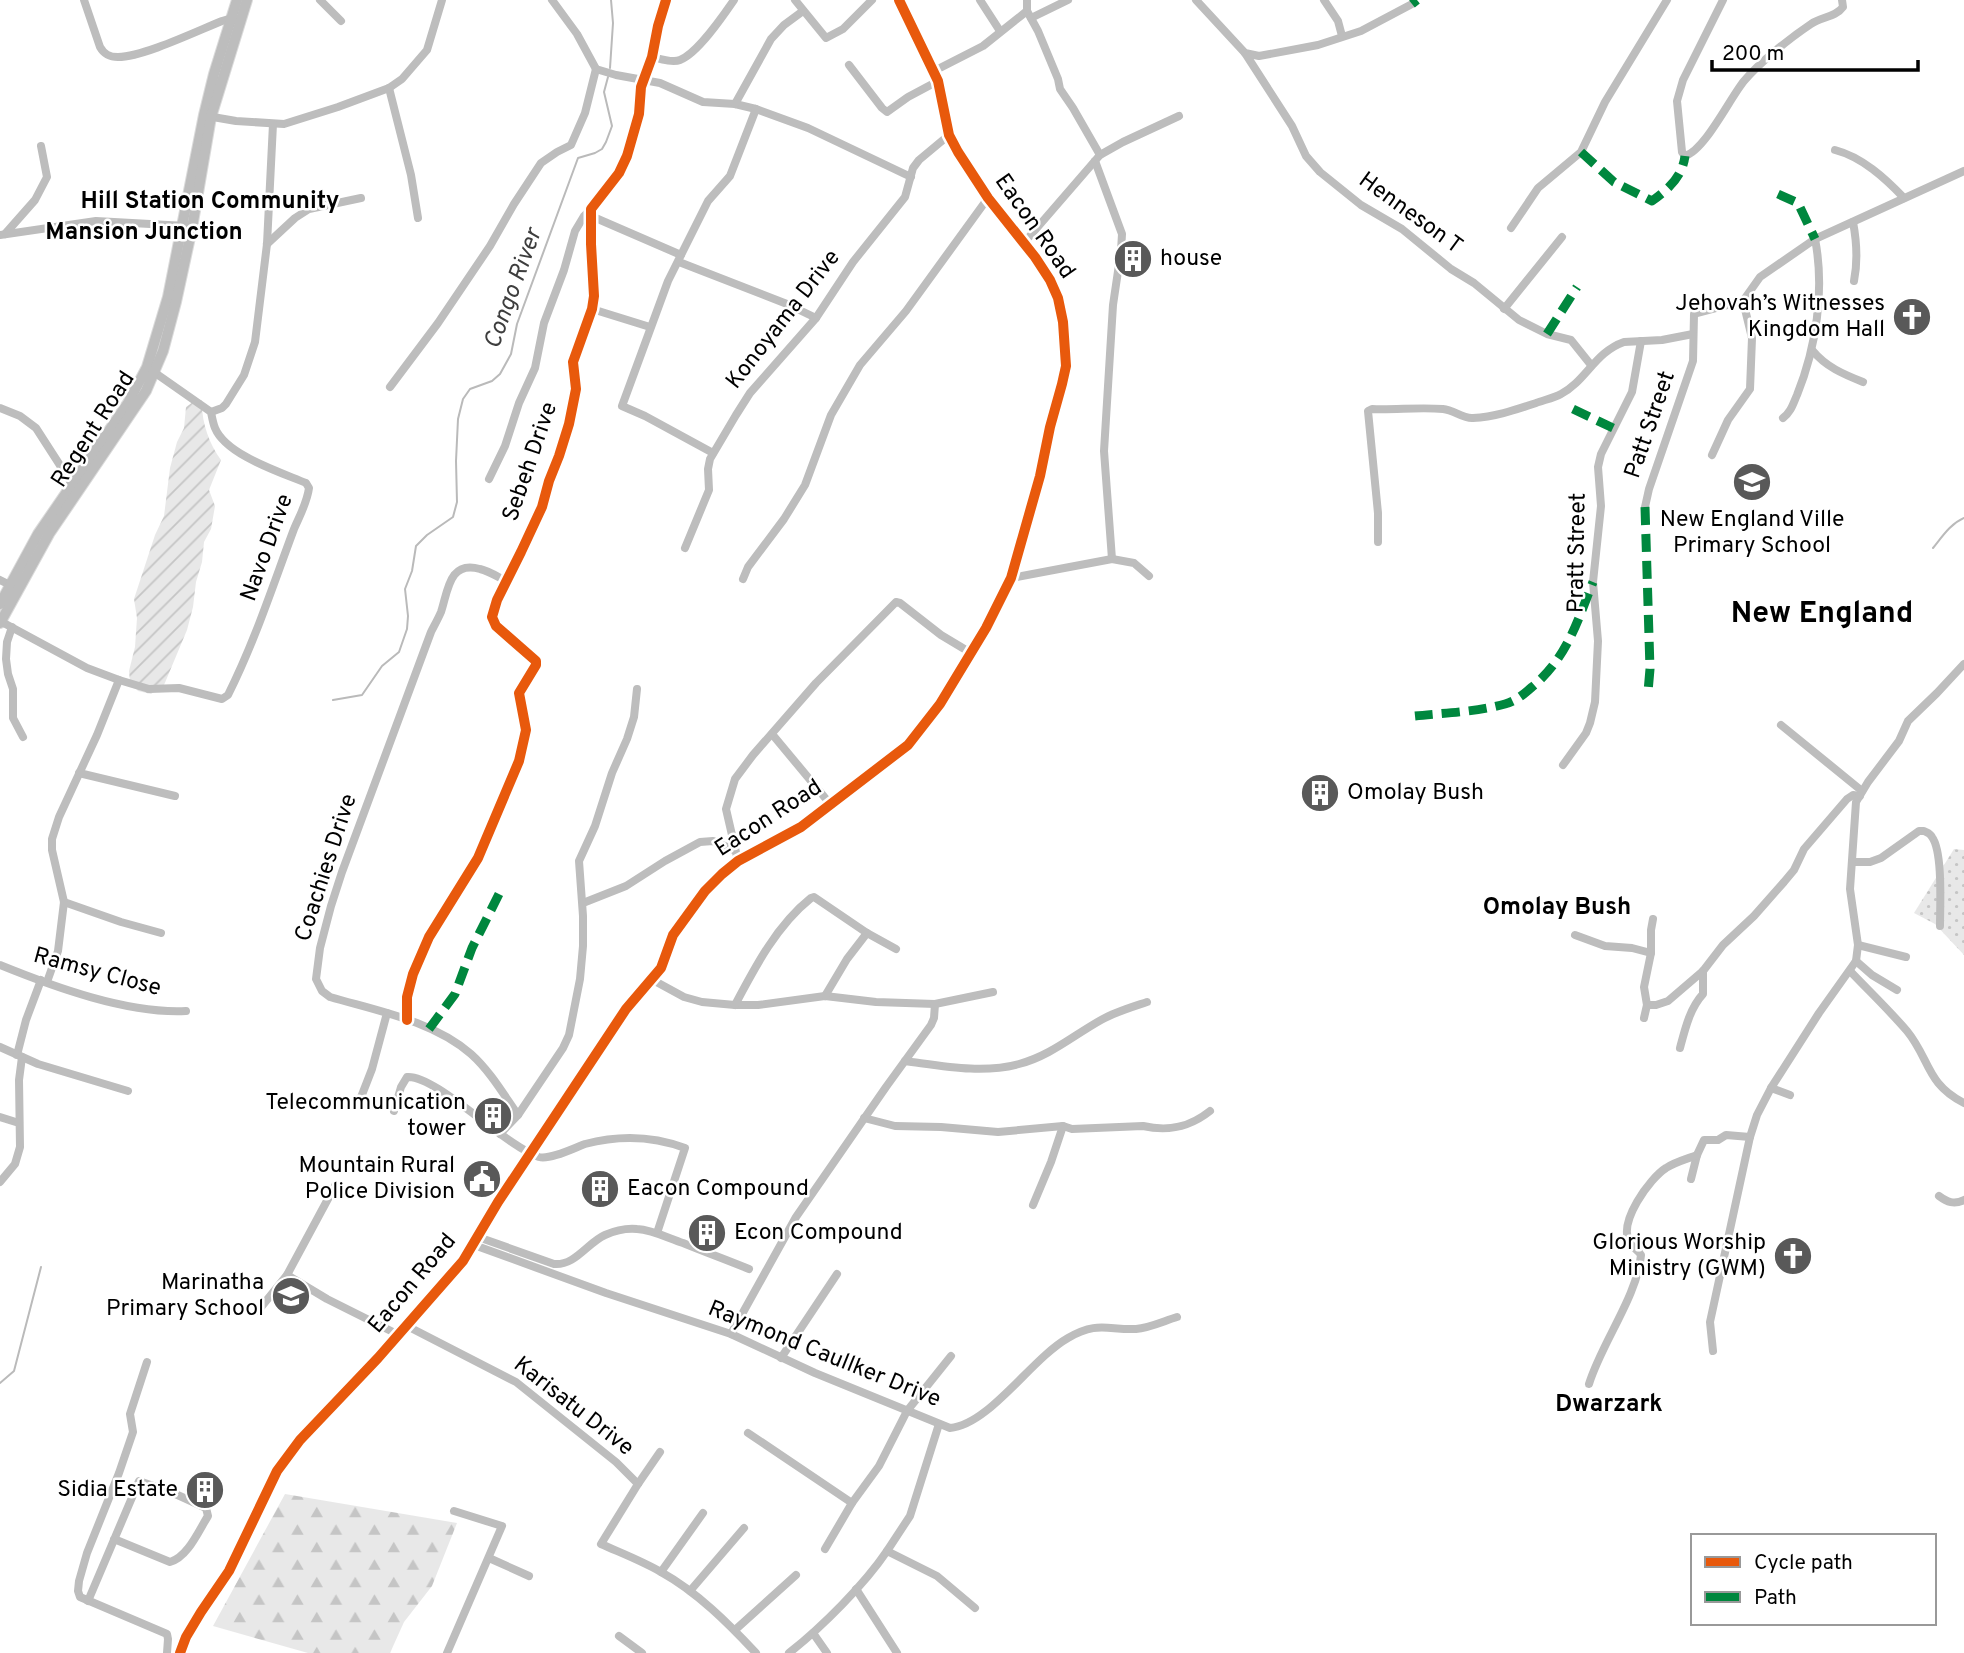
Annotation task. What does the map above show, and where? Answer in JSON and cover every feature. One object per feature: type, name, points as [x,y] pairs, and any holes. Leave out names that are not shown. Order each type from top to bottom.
[{"type":"main road","name":"Regent Road","points":[[236,20],[237,0]]},
{"type":"main road","name":"Regent Road","points":[[0,604],[37,534],[136,407],[151,369],[163,351],[174,312],[208,116],[236,20],[247,0]]},
{"type":"main road","name":"Regent Road","points":[[0,622],[75,488]]},
{"type":"street","points":[[84,0],[100,47],[110,56],[137,54],[236,20]]},
{"type":"street","points":[[320,0],[341,20]]},
{"type":"street","points":[[208,116],[273,124],[294,122],[389,88],[402,79],[427,50],[442,0]]},
{"type":"street","points":[[552,0],[600,70],[671,87],[683,95],[703,102],[756,108],[808,128],[911,177]]},
{"type":"street","points":[[489,479],[505,446],[519,403],[535,368],[544,323],[575,231],[584,216],[592,213],[627,156],[639,114],[640,86],[652,57],[666,0]]},
{"type":"street","points":[[652,57],[678,62],[691,53],[715,27],[734,0]]},
{"type":"street","points":[[795,0],[826,38],[843,29],[873,0]]},
{"type":"street","name":"Eacon Road","points":[[180,1653],[186,1637],[229,1571],[276,1471],[300,1440],[399,1335],[463,1261],[530,1152],[626,1009],[664,963],[673,935],[690,911],[712,883],[738,862],[782,839],[908,745],[940,704],[1011,578],[1040,476],[1066,366],[1063,322],[1050,280],[988,198],[949,135],[938,80],[899,0]]},
{"type":"street","points":[[980,0],[1000,31]]},
{"type":"street","points":[[1027,0],[1029,15],[1038,31],[1060,89],[1073,108],[1097,158],[1122,234],[1112,315],[1104,451],[1112,559]]},
{"type":"street","points":[[934,71],[983,46],[1000,31],[1029,15],[1068,0]]},
{"type":"street","points":[[1196,0],[1244,53],[1259,56],[1318,45],[1361,31],[1412,4]]},
{"type":"street","points":[[1324,0],[1338,21],[1342,36]]},
{"type":"street","points":[[1511,228],[1538,188],[1581,152],[1605,102],[1667,0]]},
{"type":"street","points":[[1723,0],[1683,80],[1677,101],[1681,146],[1685,156],[1692,153],[1724,112],[1733,94],[1760,66],[1811,23],[1838,13],[1843,3]]},
{"type":"street","points":[[735,104],[771,39],[803,11]]},
{"type":"street","name":"Henneson T","points":[[1244,53],[1292,126],[1306,156],[1320,172],[1361,205],[1402,229],[1519,320],[1537,330],[1572,340],[1591,365]]},
{"type":"street","points":[[849,65],[887,112],[938,80]]},
{"type":"street","points":[[390,387],[438,323],[490,246],[541,163],[571,145],[600,70]]},
{"type":"street","points":[[389,88],[411,175],[418,218]]},
{"type":"street","points":[[713,453],[622,406],[668,281],[708,201],[730,176],[756,108]]},
{"type":"street","points":[[1023,244],[1097,158],[1123,142],[1179,116]]},
{"type":"street","points":[[211,411],[226,404],[244,375],[255,342],[267,244],[273,124]]},
{"type":"street","name":"Konoyama Drive","points":[[685,548],[709,490],[708,469],[713,453],[750,393],[816,318],[853,262],[905,197],[919,160],[949,135]]},
{"type":"street","points":[[2,234],[35,200],[47,177],[41,146]]},
{"type":"street","points":[[1835,150],[1850,154],[1890,183],[1904,198]]},
{"type":"street","points":[[1712,455],[1728,420],[1750,389],[1752,338],[1743,301],[1760,277],[1815,239],[1964,171]]},
{"type":"street","points":[[267,244],[309,209],[361,198]]},
{"type":"street","points":[[743,579],[755,555],[784,519],[805,485],[831,415],[860,366],[899,320],[988,198]]},
{"type":"street","points":[[592,213],[680,259],[816,318]]},
{"type":"street","name":"Sebeh Drive","points":[[407,1020],[406,1004],[413,974],[429,937],[471,872],[523,746],[526,722],[519,693],[536,665],[534,659],[493,621],[497,600],[542,507],[569,424],[576,389],[573,362],[594,296],[592,213]]},
{"type":"street","points":[[2,234],[96,221],[188,227]]},
{"type":"street","points":[[1853,222],[1857,250],[1854,281]]},
{"type":"street","points":[[1504,309],[1562,237]]},
{"type":"street","points":[[1783,418],[1790,412],[1812,350],[1818,292],[1815,239]]},
{"type":"street","name":"Patt Street","points":[[1645,507],[1648,489],[1693,362],[1694,314],[1743,301]]},
{"type":"street","points":[[592,309],[650,327]]},
{"type":"street","points":[[1378,542],[1378,513],[1368,411],[1444,410],[1472,419],[1499,416],[1561,394],[1617,344],[1693,334]]},
{"type":"street","name":"Pratt Street","points":[[1563,765],[1586,733],[1595,702],[1598,641],[1593,582],[1601,506],[1598,467],[1601,454],[1632,392],[1641,341]]},
{"type":"street","points":[[1812,350],[1836,371],[1863,382]]},
{"type":"street","name":"Navo Drive","points":[[119,680],[149,689],[179,688],[222,699],[228,695],[262,620],[308,498],[309,488],[306,484],[241,454],[225,442],[216,429],[211,411],[151,369]]},
{"type":"street","points":[[0,408],[20,416],[36,428],[75,488]]},
{"type":"street","points":[[1011,578],[1112,559],[1134,563],[1149,576]]},
{"type":"street","name":"Coachies Drive","points":[[506,581],[479,569],[462,569],[454,574],[342,872],[320,948],[316,979],[322,991],[330,997],[387,1013],[449,1038],[473,1055],[518,1115]]},
{"type":"street","points":[[0,580],[10,585]]},
{"type":"street","points":[[738,862],[726,809],[732,783],[816,683],[896,602],[971,653]]},
{"type":"street","points":[[0,622],[87,668],[119,680],[52,839],[64,902],[58,951],[26,1020],[20,1056],[20,1147],[15,1164],[0,1182]]},
{"type":"street","points":[[12,627],[7,642],[6,659],[13,689],[13,718],[23,737]]},
{"type":"street","points":[[1713,1351],[1710,1322],[1757,1115],[1819,1013],[1856,961],[1858,945],[1850,889],[1856,802],[1899,741],[1908,721],[1964,664]]},
{"type":"street","points":[[500,1134],[518,1115],[569,1035],[582,959],[583,903],[579,861],[627,739],[634,717],[638,689]]},
{"type":"street","points":[[1781,725],[1861,794]]},
{"type":"street","points":[[772,734],[831,805]]},
{"type":"street","points":[[79,773],[174,796]]},
{"type":"street","points":[[1647,1005],[1668,1001],[1703,971],[1723,945],[1754,916],[1794,870],[1804,849],[1841,806],[1853,795],[1861,794]]},
{"type":"street","points":[[1852,862],[1870,862],[1881,858],[1919,831],[1931,835],[1937,846],[1940,926]]},
{"type":"street","points":[[583,903],[626,886],[700,842],[713,841],[734,850]]},
{"type":"street","points":[[735,1005],[781,930],[811,898],[814,897],[896,949]]},
{"type":"street","points":[[64,902],[161,933]]},
{"type":"street","points":[[1644,1018],[1647,1005],[1644,988],[1651,953],[1653,919]]},
{"type":"street","points":[[825,996],[847,959],[867,933]]},
{"type":"street","points":[[1575,935],[1605,946],[1651,953]]},
{"type":"street","points":[[1858,945],[1906,957]]},
{"type":"street","points":[[1856,961],[1872,975],[1897,990]]},
{"type":"street","name":"Ramsy Close","points":[[0,965],[44,981],[134,1007],[169,1012],[186,1011]]},
{"type":"street","points":[[1680,1048],[1691,1013],[1703,994],[1703,971]]},
{"type":"street","points":[[1850,971],[1908,1032],[1940,1086],[1964,1102]]},
{"type":"street","points":[[651,979],[684,997],[702,1002],[735,1005],[758,1005],[825,996],[888,1003],[935,1004],[993,992]]},
{"type":"street","points":[[905,1061],[986,1069],[1021,1063],[1048,1053],[1102,1019],[1147,1002]]},
{"type":"street","points":[[732,1334],[796,1217],[931,1025],[935,1004]]},
{"type":"street","points":[[358,1105],[372,1069],[387,1013]]},
{"type":"street","points":[[0,1047],[128,1091]]},
{"type":"street","points":[[394,1111],[401,1087],[407,1077],[414,1076],[446,1094],[500,1134],[545,1158],[603,1140],[638,1137],[669,1142],[685,1148],[657,1233]]},
{"type":"street","points":[[1771,1088],[1790,1095]]},
{"type":"street","points":[[864,1118],[895,1126],[998,1132],[1063,1126],[1072,1129],[1132,1126],[1182,1128],[1210,1111]]},
{"type":"street","points":[[0,1117],[19,1123]]},
{"type":"street","points":[[1033,1205],[1063,1126]]},
{"type":"street","points":[[1691,1179],[1697,1155],[1706,1139],[1718,1140],[1730,1135],[1750,1137]]},
{"type":"street","points":[[1589,1384],[1596,1361],[1637,1276],[1641,1255],[1630,1244],[1628,1232],[1632,1212],[1643,1190],[1664,1170],[1697,1155]]},
{"type":"street","points":[[258,1311],[287,1275],[336,1184]]},
{"type":"street","points":[[1939,1196],[1953,1203],[1964,1200]]},
{"type":"street","points":[[476,1241],[561,1265],[608,1233],[638,1229],[657,1233],[749,1269]]},
{"type":"street","name":"Raymond Caullker Drive","points":[[476,1241],[606,1293],[732,1334],[781,1358],[950,1428],[977,1419],[1047,1354],[1082,1331],[1101,1326],[1136,1329],[1177,1317]]},
{"type":"street","points":[[781,1358],[836,1274]]},
{"type":"street","points":[[287,1275],[327,1299],[399,1335]]},
{"type":"street","name":"Karisatu Drive","points":[[407,1326],[516,1382],[615,1462],[638,1484]]},
{"type":"street","points":[[825,1549],[852,1503],[879,1466],[908,1411],[951,1356]]},
{"type":"street","points":[[147,1362],[130,1414],[133,1432],[120,1473],[87,1553],[78,1591],[80,1597],[88,1601],[163,1632],[168,1639],[167,1653]]},
{"type":"street","points":[[789,1653],[813,1633],[856,1589],[887,1551],[909,1516],[939,1424]]},
{"type":"street","points":[[748,1433],[852,1503]]},
{"type":"street","points":[[660,1452],[601,1544],[662,1572],[690,1591],[735,1630],[756,1653]]},
{"type":"street","points":[[88,1601],[138,1481],[171,1492],[208,1511],[208,1516],[186,1551],[177,1560],[170,1562],[114,1539]]},
{"type":"street","points":[[447,1653],[501,1524],[454,1511]]},
{"type":"street","points":[[662,1572],[703,1513]]},
{"type":"street","points":[[690,1591],[744,1528]]},
{"type":"street","points":[[887,1551],[937,1576],[975,1608]]},
{"type":"street","points":[[489,1558],[529,1576]]},
{"type":"street","points":[[735,1630],[796,1574]]},
{"type":"street","points":[[856,1589],[897,1653]]},
{"type":"street","points":[[813,1633],[827,1653]]},
{"type":"street","points":[[619,1636],[642,1653]]},
{"type":"green space","points":[[202,400],[207,432],[221,460],[209,490],[215,506],[211,529],[204,542],[187,630],[164,685],[151,694],[138,691],[130,682],[129,671],[135,647],[137,618],[134,599],[164,516],[170,468],[184,428],[186,407]]},
{"type":"green space","points":[[1954,849],[1964,850],[1964,955],[1935,924],[1914,913]]},
{"type":"green space","points":[[285,1494],[457,1523],[432,1586],[404,1622],[390,1653],[308,1653],[213,1626]]},
{"type":"waterway","name":"Congo River","points":[[610,68],[613,23],[611,0]]},
{"type":"waterway","name":"Congo River","points":[[333,700],[362,695],[382,666],[399,652],[407,629],[405,589],[412,571],[416,546],[453,517],[457,502],[458,419],[463,399],[470,389],[492,381],[500,374],[511,354],[517,324],[578,158],[602,149],[612,126],[604,92],[608,77]]},
{"type":"waterway","points":[[1933,548],[1950,527],[1964,518]]},
{"type":"waterway","points":[[0,1383],[14,1371],[41,1267]]},
{"type":"marked path","points":[[1412,4],[1417,0]]},
{"type":"marked path","points":[[1581,152],[1614,182],[1652,201],[1677,177],[1685,156]]},
{"type":"marked path","points":[[1778,194],[1798,203],[1815,239]]},
{"type":"marked path","points":[[1547,334],[1577,287]]},
{"type":"marked path","points":[[1573,409],[1613,428]]},
{"type":"marked path","points":[[1645,507],[1650,669],[1648,692]]},
{"type":"marked path","points":[[1415,716],[1494,707],[1523,695],[1544,676],[1562,652],[1593,582]]},
{"type":"marked path","points":[[429,1029],[455,994],[472,948],[499,894]]},
{"type":"cycle path","points":[[407,1020],[407,997],[413,974],[429,937],[478,858],[519,761],[526,730],[519,693],[536,661],[496,626],[492,617],[497,600],[542,507],[569,424],[576,389],[573,362],[594,296],[591,209],[619,173],[627,156],[639,114],[641,87],[652,57],[666,0]]},
{"type":"cycle path","points":[[180,1653],[186,1637],[229,1571],[277,1471],[300,1440],[378,1358],[463,1261],[498,1202],[626,1009],[661,968],[673,935],[705,891],[738,861],[801,827],[908,745],[940,704],[986,628],[1011,578],[1040,476],[1066,366],[1063,322],[1058,298],[1050,280],[988,198],[949,135],[938,81],[899,0]]},
{"type":"place","name":"house","points":[[1133,259]]},
{"type":"place","name":"Jehovah’s Witnesses Kingdom Hall","points":[[1912,317]]},
{"type":"place","name":"New England Ville Primary School","points":[[1752,482]]},
{"type":"place","name":"Omolay Bush","points":[[1320,793]]},
{"type":"place","name":"Telecommunication tower","points":[[493,1116]]},
{"type":"place","name":"Mountain Rural Police Division","points":[[482,1179]]},
{"type":"place","name":"Eacon Compound","points":[[600,1189]]},
{"type":"place","name":"Econ Compound","points":[[707,1233]]},
{"type":"place","name":"Glorious Worship Ministry (GWM)","points":[[1793,1256]]},
{"type":"place","name":"Marinatha Primary School","points":[[291,1296]]},
{"type":"place","name":"Sidia Estate","points":[[205,1490]]},
{"type":"district","name":"Hill Station Community","points":[[210,202]]},
{"type":"district","name":"Mansion Junction","points":[[144,233]]},
{"type":"district","name":"New England","points":[[1822,614]]},
{"type":"district","name":"Omolay Bush","points":[[1557,908]]},
{"type":"district","name":"Dwarzark","points":[[1609,1405]]}]
